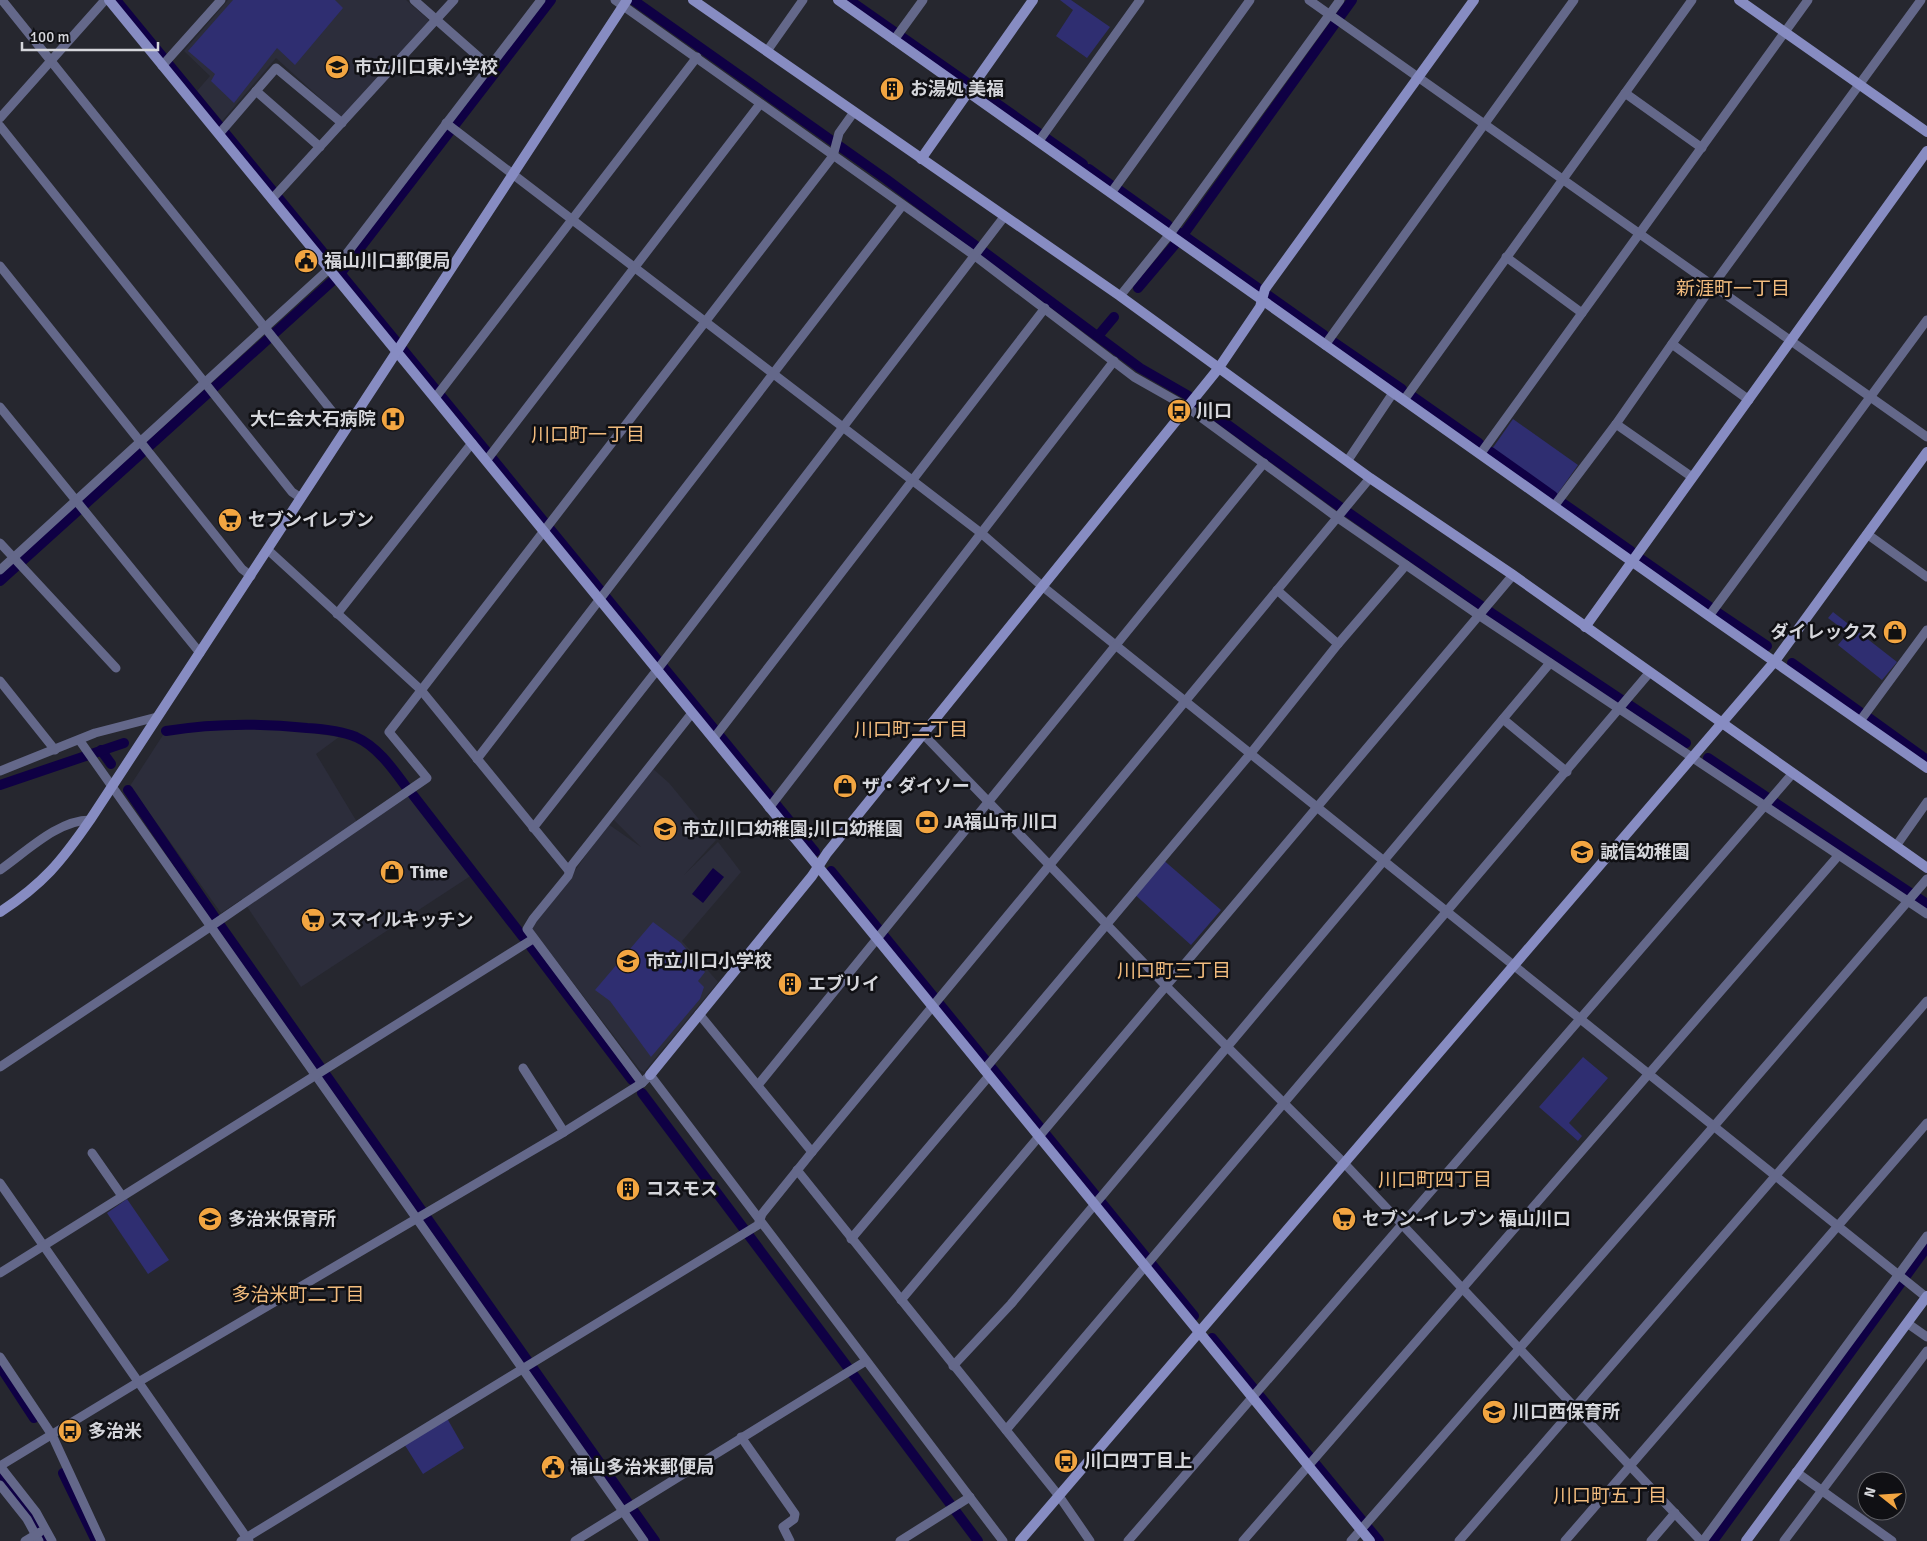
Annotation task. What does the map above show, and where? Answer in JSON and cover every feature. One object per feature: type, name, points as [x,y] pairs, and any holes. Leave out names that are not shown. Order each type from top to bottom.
[{"type":"street","points":[[2,0],[339,420],[348,426]]},
{"type":"street","points":[[0,118],[50,60],[107,0],[472,442],[932,1008],[1370,1541]]},
{"type":"street","points":[[162,66],[220,0]]},
{"type":"street","points":[[414,0],[490,67]]},
{"type":"street","points":[[272,199],[454,0]]},
{"type":"street","points":[[0,570],[14,560],[267,328],[333,274],[541,0]]},
{"type":"street","points":[[693,0],[1120,296],[1218,369],[1348,460],[1370,478],[1513,575],[1927,868]]},
{"type":"street","points":[[767,51],[803,0]]},
{"type":"street","points":[[838,0],[1326,346],[1481,453],[1631,561],[1927,768]]},
{"type":"street","points":[[894,40],[923,0]]},
{"type":"street","points":[[921,159],[1033,0]]},
{"type":"street","points":[[1039,141],[1140,0]]},
{"type":"street","points":[[1111,193],[1250,0]]},
{"type":"street","points":[[1309,0],[1562,181],[1872,397],[1927,438]]},
{"type":"street","points":[[1120,296],[1176,238],[1335,18],[1340,0]]},
{"type":"street","points":[[41,1534],[0,1466],[642,1084],[818,868],[1042,586],[1218,369],[1260,307],[1265,289],[1474,0]]},
{"type":"street","points":[[1326,346],[1574,0]]},
{"type":"street","points":[[1404,400],[1692,0]]},
{"type":"street","points":[[1739,0],[1927,132]]},
{"type":"street","points":[[1481,453],[1808,0]]},
{"type":"street","points":[[1555,505],[1616,424],[1713,285],[1921,0]]},
{"type":"street","points":[[0,912],[30,893],[63,860],[268,550],[622,2],[760,104],[975,256],[1134,377],[1190,404],[1264,463],[1338,518],[1480,616],[1927,914]]},
{"type":"street","points":[[435,398],[697,57]]},
{"type":"street","points":[[218,134],[276,68],[280,69],[342,123]]},
{"type":"street","points":[[256,92],[320,148]]},
{"type":"street","points":[[1625,93],[1702,148]]},
{"type":"street","points":[[486,460],[760,104]]},
{"type":"street","points":[[0,1067],[215,924],[427,778],[389,732],[833,156],[839,133],[854,112]]},
{"type":"street","points":[[446,123],[982,534],[1042,586],[1715,1125],[1775,1176],[1927,1296],[1746,1541]]},
{"type":"street","points":[[0,126],[292,492],[301,498]]},
{"type":"street","points":[[1585,627],[1927,151]]},
{"type":"street","points":[[477,760],[902,206]]},
{"type":"street","points":[[533,828],[657,670],[1004,217]]},
{"type":"street","points":[[1506,258],[1582,313]]},
{"type":"street","points":[[0,266],[242,569],[251,576]]},
{"type":"street","points":[[714,738],[1045,308]]},
{"type":"street","points":[[1709,616],[1927,320]]},
{"type":"street","points":[[1672,344],[1749,400]]},
{"type":"street","points":[[769,808],[1114,361]]},
{"type":"street","points":[[1348,460],[1394,392]]},
{"type":"street","points":[[0,407],[200,653]]},
{"type":"street","points":[[1616,424],[1692,477]]},
{"type":"street","points":[[337,614],[472,442]]},
{"type":"street","points":[[1020,1541],[1775,661],[1927,452]]},
{"type":"street","points":[[758,1085],[1264,463]]},
{"type":"street","points":[[0,1183],[140,1382],[246,1540],[758,1225],[762,1214],[797,1170],[1051,866],[1370,478]]},
{"type":"street","points":[[1867,534],[1927,577]]},
{"type":"street","points":[[0,543],[116,668]]},
{"type":"street","points":[[268,550],[420,690],[569,871]]},
{"type":"street","points":[[852,1238],[1107,925],[1251,753],[1338,644],[1406,565]]},
{"type":"street","points":[[901,1300],[1513,575]]},
{"type":"street","points":[[1277,590],[1338,644]]},
{"type":"street","points":[[1860,721],[1927,630]]},
{"type":"street","points":[[953,1366],[987,1331],[1550,663]]},
{"type":"street","points":[[1006,1430],[1650,672]]},
{"type":"street","points":[[0,681],[55,750]]},
{"type":"street","points":[[642,1084],[533,939],[528,926],[692,713]]},
{"type":"street","points":[[0,771],[103,731],[157,717]]},
{"type":"street","points":[[1503,719],[1567,772]]},
{"type":"street","points":[[924,735],[1107,925],[1344,1163],[1702,1541],[1927,1236]]},
{"type":"street","points":[[80,741],[98,764],[112,788],[215,924],[528,1366],[628,1508],[644,1541]]},
{"type":"street","points":[[1128,1541],[1793,773]]},
{"type":"street","points":[[1896,846],[1927,802]]},
{"type":"street","points":[[0,870],[49,835],[73,822],[90,820]]},
{"type":"street","points":[[1243,1541],[1838,856]]},
{"type":"street","points":[[1351,1541],[1715,1125],[1927,879]]},
{"type":"street","points":[[0,1272],[533,939]]},
{"type":"street","points":[[1459,1541],[1927,1001]]},
{"type":"street","points":[[699,1014],[812,1152]]},
{"type":"street","points":[[523,1068],[564,1132]]},
{"type":"street","points":[[650,1075],[1004,1541]]},
{"type":"street","points":[[1565,1541],[1927,1123]]},
{"type":"street","points":[[92,1153],[122,1196]]},
{"type":"street","points":[[797,1170],[1059,1496],[1090,1541]]},
{"type":"street","points":[[1908,1323],[1927,1337]]},
{"type":"street","points":[[1784,1541],[1927,1351]]},
{"type":"street","points":[[0,1357],[52,1435],[101,1541]]},
{"type":"street","points":[[575,1541],[866,1360]]},
{"type":"street","points":[[741,1437],[795,1514],[794,1519],[783,1527],[790,1541]]},
{"type":"street","points":[[1796,1472],[1821,1492],[1892,1541]]},
{"type":"street","points":[[0,1485],[41,1534],[52,1541]]},
{"type":"street","points":[[900,1541],[970,1497]]},
{"type":"street","points":[[1651,1541],[1675,1513]]},
{"type":"street","points":[[25,1541],[41,1534]]},
{"type":"shaded area","name":"市立川口東小学校","points":[[228,0],[406,0],[429,20],[428,25],[342,118],[276,58],[222,121],[197,91],[210,76],[184,51]]},
{"type":"shaded area","points":[[233,0],[335,0],[343,8],[295,65],[277,48],[234,103],[211,81],[215,74],[188,51]]},
{"type":"shaded area","points":[[1060,0],[1071,0],[1110,27],[1087,58],[1056,36],[1073,10]]},
{"type":"shaded area","points":[[1513,419],[1578,465],[1556,496],[1492,449]]},
{"type":"shaded area","points":[[1833,612],[1897,662],[1882,680],[1838,645],[1848,633],[1828,618]]},
{"type":"shaded area","points":[[229,728],[285,729],[339,737],[316,754],[357,822],[404,791],[472,875],[301,987],[242,899],[221,913],[130,786],[163,735]]},
{"type":"shaded area","name":"市立川口小学校","points":[[652,768],[669,783],[716,840],[684,875],[718,842],[741,872],[682,941],[718,982],[644,1072],[640,1070],[532,929],[535,921],[574,872],[608,824],[641,847],[612,818]]},
{"type":"shaded area","points":[[1161,858],[1221,910],[1191,945],[1132,892]]},
{"type":"shaded area","points":[[713,868],[724,877],[703,903],[692,894]]},
{"type":"shaded area","points":[[653,922],[681,943],[705,972],[698,981],[704,987],[700,999],[651,1057],[610,1001],[595,990]]},
{"type":"shaded area","points":[[1583,1057],[1608,1078],[1569,1123],[1582,1136],[1578,1141],[1539,1107]]},
{"type":"shaded area","points":[[127,1199],[169,1260],[148,1274],[107,1213]]},
{"type":"shaded area","points":[[444,1413],[464,1448],[423,1474],[401,1439]]},
{"type":"waterway","points":[[116,0],[815,852]]},
{"type":"waterway","points":[[0,581],[340,274],[551,0]]},
{"type":"waterway","points":[[633,0],[886,179],[1140,368],[1187,395],[1336,504],[1493,614],[1686,743]]},
{"type":"waterway","points":[[849,0],[1083,164]]},
{"type":"waterway","points":[[1138,288],[1183,235],[1352,0]]},
{"type":"waterway","points":[[1089,169],[1111,185]]},
{"type":"waterway","points":[[1119,190],[1168,225]]},
{"type":"waterway","points":[[1180,233],[1258,288]]},
{"type":"waterway","points":[[1269,296],[1324,335]]},
{"type":"waterway","points":[[1098,336],[1114,317]]},
{"type":"waterway","points":[[1335,343],[1402,389]]},
{"type":"waterway","points":[[1412,396],[1479,443]]},
{"type":"waterway","points":[[1491,452],[1553,496]]},
{"type":"waterway","points":[[1564,504],[1631,551]]},
{"type":"waterway","points":[[1641,559],[1710,607]]},
{"type":"waterway","points":[[1718,613],[1767,646]]},
{"type":"waterway","points":[[1792,663],[1860,712]]},
{"type":"waterway","points":[[1869,718],[1927,760]]},
{"type":"waterway","points":[[166,731],[202,726],[254,725],[289,726],[344,733],[364,741],[371,747],[384,759],[407,788]]},
{"type":"waterway","points":[[0,785],[124,743]]},
{"type":"waterway","points":[[101,750],[111,764]]},
{"type":"waterway","points":[[1708,758],[1927,904]]},
{"type":"waterway","points":[[128,790],[220,925],[655,1541]]},
{"type":"waterway","points":[[413,795],[523,937]]},
{"type":"waterway","points":[[831,871],[1194,1316]]},
{"type":"waterway","points":[[531,947],[632,1080]]},
{"type":"waterway","points":[[642,1093],[978,1541]]},
{"type":"waterway","points":[[1713,1541],[1927,1247]]},
{"type":"waterway","points":[[1212,1338],[1379,1541]]},
{"type":"waterway","points":[[0,1366],[34,1418]]},
{"type":"waterway","points":[[63,1473],[96,1541]]},
{"type":"waterway","points":[[0,1475],[32,1517],[46,1541]]},
{"type":"place","name":"市立川口東小学校","points":[[337,67]]},
{"type":"place","name":"お湯処 美福","points":[[892,89]]},
{"type":"place","name":"福山川口郵便局","points":[[306,261]]},
{"type":"place","name":"川口","points":[[1179,411]]},
{"type":"place","name":"大仁会大石病院","points":[[393,419]]},
{"type":"place","name":"セブンイレブン","points":[[230,520]]},
{"type":"place","name":"ダイレックス","points":[[1895,632]]},
{"type":"place","name":"ザ・ダイソー","points":[[845,786]]},
{"type":"place","name":"JA福山市 川口","points":[[927,822]]},
{"type":"place","name":"市立川口幼稚園;川口幼稚園","points":[[665,829]]},
{"type":"place","name":"誠信幼稚園","points":[[1582,852]]},
{"type":"place","name":"Time","points":[[392,872]]},
{"type":"place","name":"スマイルキッチン","points":[[313,920]]},
{"type":"place","name":"市立川口小学校","points":[[628,961]]},
{"type":"place","name":"エブリイ","points":[[790,984]]},
{"type":"place","name":"コスモス","points":[[628,1189]]},
{"type":"place","name":"多治米保育所","points":[[210,1219]]},
{"type":"place","name":"セブン-イレブン 福山川口","points":[[1344,1219]]},
{"type":"place","name":"川口西保育所","points":[[1494,1412]]},
{"type":"place","name":"多治米","points":[[70,1431]]},
{"type":"place","name":"川口四丁目上","points":[[1066,1461]]},
{"type":"place","name":"福山多治米郵便局","points":[[553,1467]]},
{"type":"district","name":"新涯町一丁目","points":[[1733,289]]},
{"type":"district","name":"川口町一丁目","points":[[588,435]]},
{"type":"district","name":"川口町二丁目","points":[[911,730]]},
{"type":"district","name":"川口町三丁目","points":[[1174,971]]},
{"type":"district","name":"川口町四丁目","points":[[1435,1180]]},
{"type":"district","name":"多治米町二丁目","points":[[298,1295]]},
{"type":"district","name":"川口町五丁目","points":[[1610,1496]]}]
